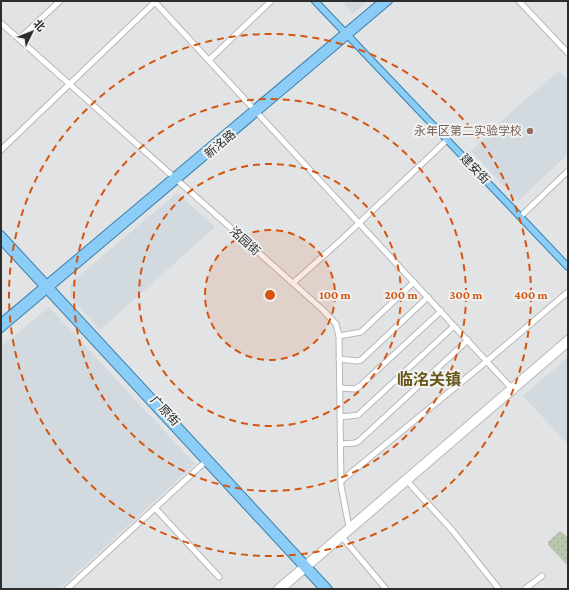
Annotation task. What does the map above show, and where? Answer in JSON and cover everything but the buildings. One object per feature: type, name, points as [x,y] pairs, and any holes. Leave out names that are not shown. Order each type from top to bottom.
[{"type":"main road","name":"建安街","points":[[315,1],[568,267]]},
{"type":"main road","name":"新洺路","points":[[47,287],[256,111],[382,1]]},
{"type":"main road","name":"新洺路","points":[[346,34],[389,1]]},
{"type":"main road","name":"广原街","points":[[1,234],[205,462],[329,589]]},
{"type":"main road","name":"广原街","points":[[1,241],[47,287],[306,566],[323,589]]},
{"type":"main road","points":[[1,322],[47,287]]},
{"type":"main road","points":[[1,329],[47,287]]},
{"type":"street","points":[[20,39],[60,1]]},
{"type":"street","points":[[1,150],[155,1],[512,389]]},
{"type":"street","points":[[209,60],[272,1]]},
{"type":"street","points":[[519,1],[568,53]]},
{"type":"street","name":"洺园街","points":[[1,23],[293,283],[336,324],[339,336],[341,481],[344,509],[349,526]]},
{"type":"street","points":[[293,283],[448,140]]},
{"type":"street","points":[[520,217],[568,172]]},
{"type":"street","points":[[339,336],[361,332],[414,282]]},
{"type":"street","points":[[341,481],[568,292]]},
{"type":"street","points":[[339,359],[361,360],[428,297]]},
{"type":"street","points":[[340,388],[355,389],[360,386],[441,311]]},
{"type":"street","points":[[340,417],[357,416],[454,326]]},
{"type":"street","points":[[276,589],[343,538],[408,482],[568,338]]},
{"type":"street","points":[[340,444],[355,443],[359,441],[468,340]]},
{"type":"street","points":[[283,589],[349,526],[568,344]]},
{"type":"street","points":[[67,589],[205,462]]},
{"type":"street","points":[[408,482],[452,530],[499,589]]},
{"type":"street","points":[[155,508],[219,577]]},
{"type":"street","points":[[343,538],[386,589]]},
{"type":"street","points":[[526,589],[542,576]]},
{"type":"shaded area","points":[[341,1],[368,1],[353,14]]},
{"type":"shaded area","name":"永年区第二实验学校","points":[[559,71],[568,81],[568,154],[518,201],[471,151],[512,111]]},
{"type":"shaded area","points":[[177,193],[215,227],[100,330],[70,297],[70,286],[73,281]]},
{"type":"shaded area","points":[[49,307],[195,464],[59,589],[1,589],[1,347]]},
{"type":"shaded area","points":[[568,357],[568,444],[523,396]]},
{"type":"green space","points":[[560,531],[568,537],[568,566],[548,545],[548,542]]},
{"type":"place","name":"永年区第二实验学校","points":[[530,131]]},
{"type":"district","name":"临洺关镇","points":[[429,379]]}]
